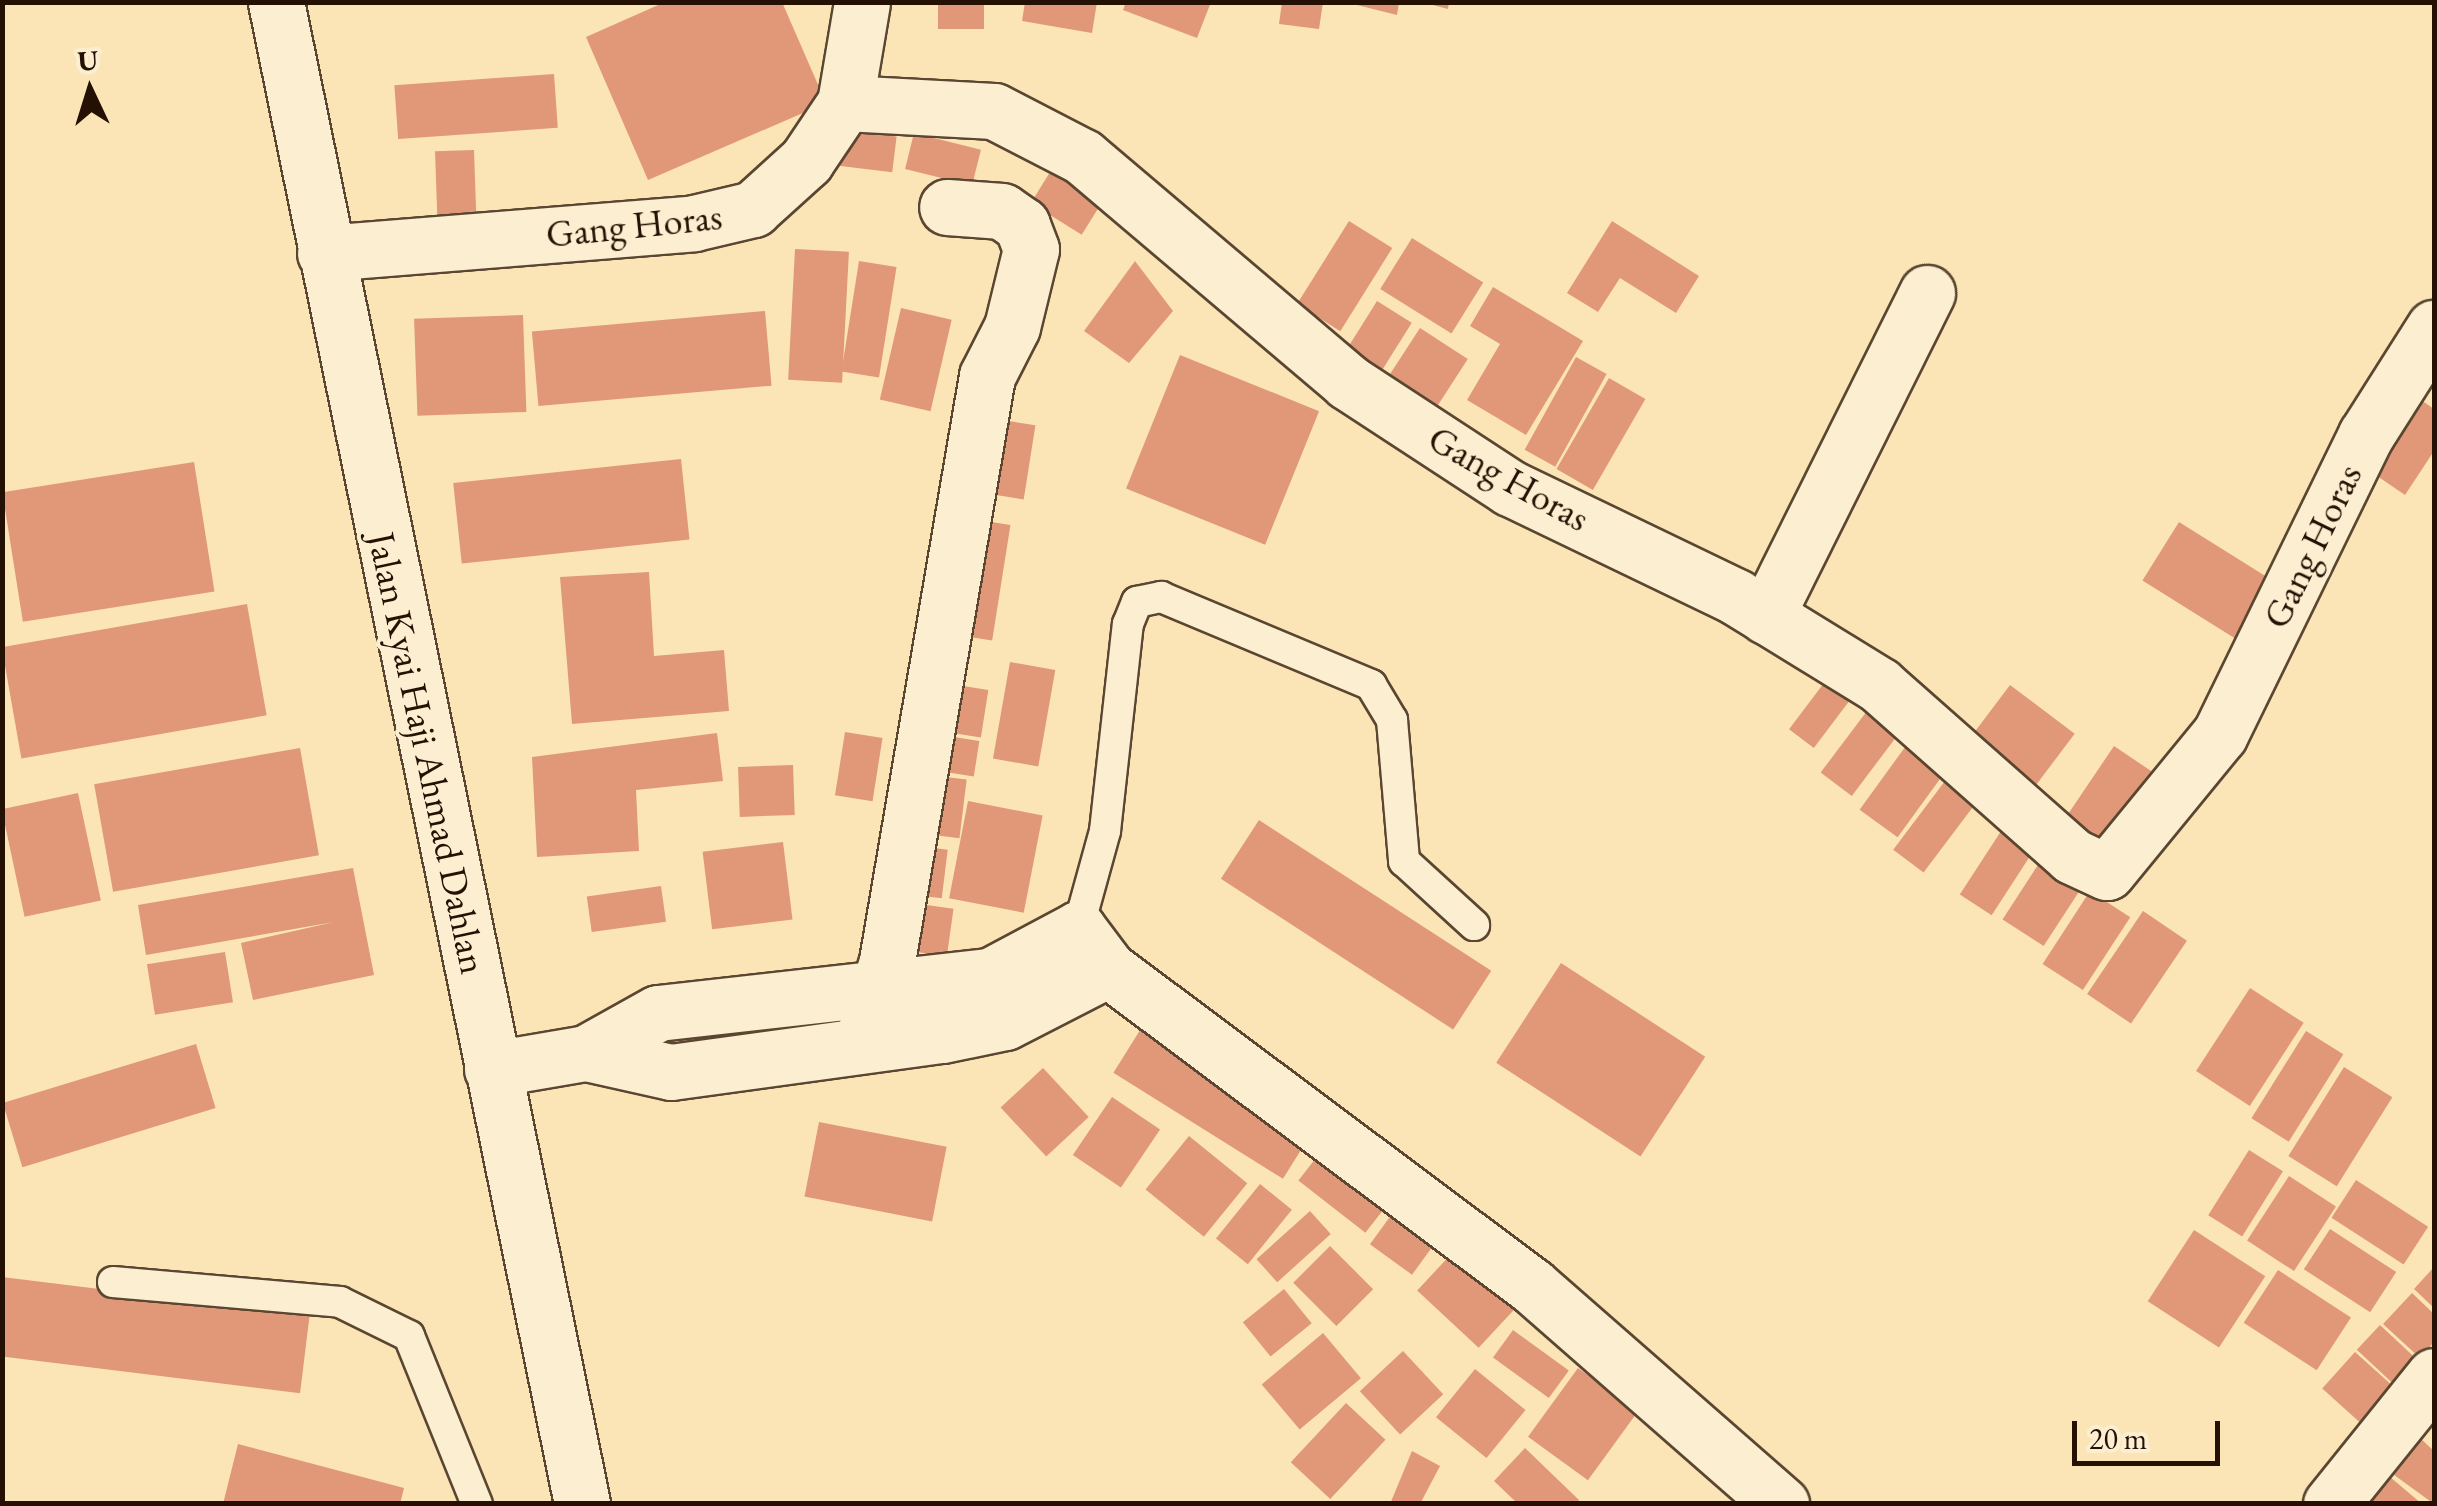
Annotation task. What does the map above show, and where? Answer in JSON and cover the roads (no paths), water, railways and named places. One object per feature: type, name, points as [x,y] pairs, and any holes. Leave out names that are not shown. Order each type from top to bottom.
[{"type":"street","name":"Jalan Kyai Haji Ahmad Dahlan","points":[[276,2],[582,1504]]},
{"type":"street","points":[[845,103],[862,2]]},
{"type":"street","name":"Gang Horas","points":[[325,253],[722,220],[771,197],[845,103],[948,102],[994,110],[1052,139],[1133,194],[1348,382],[1510,488],[1766,616],[1880,686],[2072,856],[2107,872],[2220,734],[2366,435],[2434,328]]},
{"type":"street","points":[[869,1017],[987,376],[1012,327],[1030,250],[1022,226],[1002,211],[946,207]]},
{"type":"street","points":[[1766,616],[1928,293]]},
{"type":"street","points":[[492,1068],[586,1053],[658,1013],[869,1017],[990,976],[1093,949],[1532,1286],[1781,1504]]},
{"type":"street","points":[[2331,1504],[2434,1376]]},
{"type":"lane","points":[[1093,949],[1128,624],[1137,602],[1160,597],[1371,685],[1392,720],[1404,861],[1474,926]]},
{"type":"lane","points":[[113,1282],[340,1302],[410,1336],[477,1504]]}]
